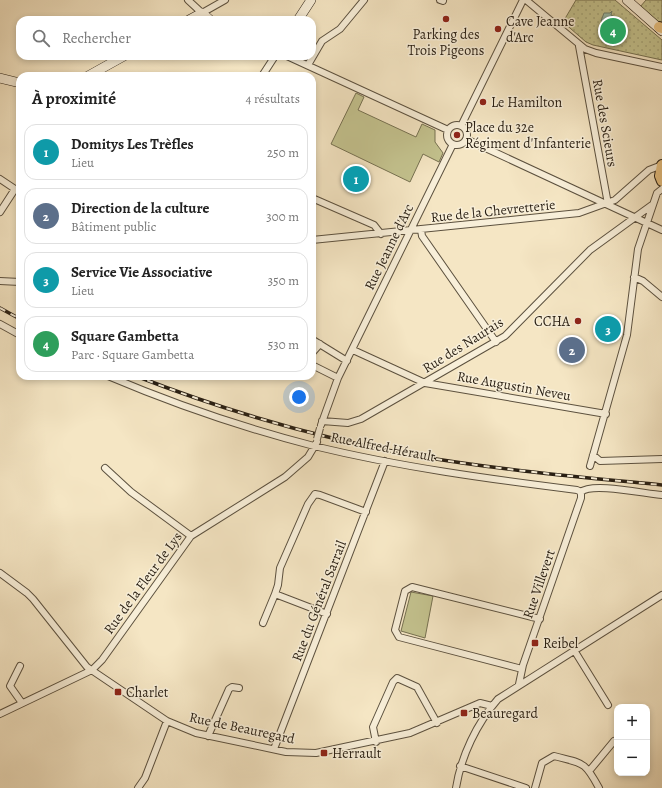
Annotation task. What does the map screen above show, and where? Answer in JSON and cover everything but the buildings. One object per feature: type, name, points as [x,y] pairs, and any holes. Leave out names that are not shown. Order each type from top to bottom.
[{"type":"main road","points":[[662,165],[660,176],[662,181]]},
{"type":"street","points":[[188,0],[205,16]]},
{"type":"street","points":[[196,16],[225,0]]},
{"type":"street","points":[[301,16],[311,0]]},
{"type":"street","points":[[316,51],[322,41],[340,29],[364,0]]},
{"type":"street","points":[[461,126],[523,0]]},
{"type":"street","points":[[526,0],[579,46],[596,53],[662,66]]},
{"type":"street","points":[[627,0],[637,4],[661,28]]},
{"type":"street","name":"Rue des Scieurs","points":[[579,46],[608,204]]},
{"type":"street","points":[[95,72],[117,60]]},
{"type":"street","points":[[265,72],[272,60]]},
{"type":"street","points":[[297,60],[448,130]]},
{"type":"street","points":[[308,65],[311,60]]},
{"type":"street","points":[[0,78],[16,82]]},
{"type":"street","points":[[448,130],[455,125],[461,126],[466,130],[466,139]]},
{"type":"street","points":[[448,130],[448,139],[453,144],[459,144],[466,139]]},
{"type":"street","points":[[466,139],[662,230]]},
{"type":"street","name":"Rue Jeanne d'Arc","points":[[316,446],[322,421],[338,378],[453,144]]},
{"type":"street","name":"Rue de la Chevretterie","points":[[316,240],[568,215],[608,204],[615,200],[649,170],[662,165]]},
{"type":"street","points":[[0,179],[16,189]]},
{"type":"street","points":[[590,466],[606,414],[627,335],[638,249],[652,205],[657,193],[662,189]]},
{"type":"street","points":[[0,212],[16,192]]},
{"type":"street","points":[[316,200],[374,224],[381,234]]},
{"type":"street","name":"Rue des Naurais","points":[[322,421],[334,423],[354,422],[496,342],[505,336],[590,250],[633,217],[652,205]]},
{"type":"street","points":[[421,230],[422,236],[496,342]]},
{"type":"street","points":[[634,277],[643,281],[662,297]]},
{"type":"street","points":[[0,281],[16,282]]},
{"type":"street","points":[[0,324],[16,333]]},
{"type":"street","points":[[316,342],[347,361]]},
{"type":"street","points":[[316,348],[320,344]]},
{"type":"street","name":"Rue Augustin Neveu","points":[[352,350],[425,383],[606,414]]},
{"type":"street","points":[[316,367],[338,378]]},
{"type":"street","name":"Rue Alfred Hérault","points":[[118,380],[204,413],[316,446],[385,461],[508,482],[577,490],[581,492],[587,489],[598,488],[662,495]]},
{"type":"street","name":"Rue de la Fleur de Lys","points":[[92,670],[102,660],[191,536],[285,477],[308,457],[316,446]]},
{"type":"street","points":[[593,455],[600,461],[662,459]]},
{"type":"street","name":"Rue du Général Sarrail","points":[[274,749],[385,461]]},
{"type":"street","points":[[104,468],[131,492],[191,536]]},
{"type":"street","name":"Rue Villevert","points":[[519,684],[522,668],[581,498],[581,492]]},
{"type":"street","points":[[263,623],[278,585],[280,568],[308,504],[315,494],[366,512]]},
{"type":"street","name":"Rue de Beauregard","points":[[0,573],[27,592],[82,661],[92,670],[167,721],[196,733],[296,753],[316,753],[376,742],[410,733],[437,723],[480,703],[492,706]]},
{"type":"street","points":[[522,668],[399,637],[395,630],[405,591],[412,587],[540,619]]},
{"type":"street","points":[[275,594],[327,614]]},
{"type":"street","points":[[456,788],[460,766],[466,752],[492,706],[504,693],[662,595]]},
{"type":"street","points":[[574,650],[608,705]]},
{"type":"street","points":[[20,666],[10,686],[22,703]]},
{"type":"street","points":[[0,714],[92,670]]},
{"type":"street","points":[[376,742],[373,727],[393,682],[397,678],[417,687],[437,723]]},
{"type":"street","points":[[208,736],[229,689],[232,687],[239,688]]},
{"type":"street","points":[[138,788],[145,778],[167,721]]},
{"type":"street","points":[[590,770],[614,741]]},
{"type":"street","points":[[535,788],[542,763],[554,756],[583,764],[590,770],[599,788]]},
{"type":"street","points":[[460,766],[526,788]]},
{"type":"shaded area","points":[[576,0],[615,0],[662,40],[662,60],[593,45],[586,42],[563,22]]},
{"type":"shaded area","points":[[646,0],[662,0],[662,26],[640,7]]},
{"type":"shaded area","points":[[612,11],[611,15],[626,25],[625,32],[608,28],[601,21],[604,13],[610,13]]},
{"type":"shaded area","points":[[356,93],[364,97],[358,110],[416,137],[422,124],[435,130],[435,142],[443,153],[439,162],[423,154],[410,182],[331,144]]},
{"type":"shaded area","points":[[411,592],[433,596],[425,638],[401,631]]},
{"type":"railway","points":[[0,308],[16,317]]},
{"type":"railway","points":[[147,380],[240,413],[311,433],[382,449],[418,456],[540,473],[662,485]]},
{"type":"place","name":"Parking des Trois Pigeons","points":[[446,19]]},
{"type":"place","name":"Cave Jeanne d'Arc","points":[[498,29]]},
{"type":"place","name":"Square Gambetta","points":[[613,31]]},
{"type":"place","name":"Le Hamilton","points":[[483,102]]},
{"type":"place","name":"Place du 32e Régiment d'Infanterie","points":[[457,135]]},
{"type":"place","name":"Domitys Les Trèfles","points":[[356,179]]},
{"type":"place","name":"CCHA","points":[[578,321]]},
{"type":"place","name":"Service Vie Associative","points":[[608,329]]},
{"type":"place","name":"Direction de la culture","points":[[572,350]]},
{"type":"place","name":"Reibel","points":[[535,643]]},
{"type":"place","name":"Charlet","points":[[118,692]]},
{"type":"place","name":"Beauregard","points":[[464,713]]},
{"type":"place","name":"Herrault","points":[[324,753]]}]
